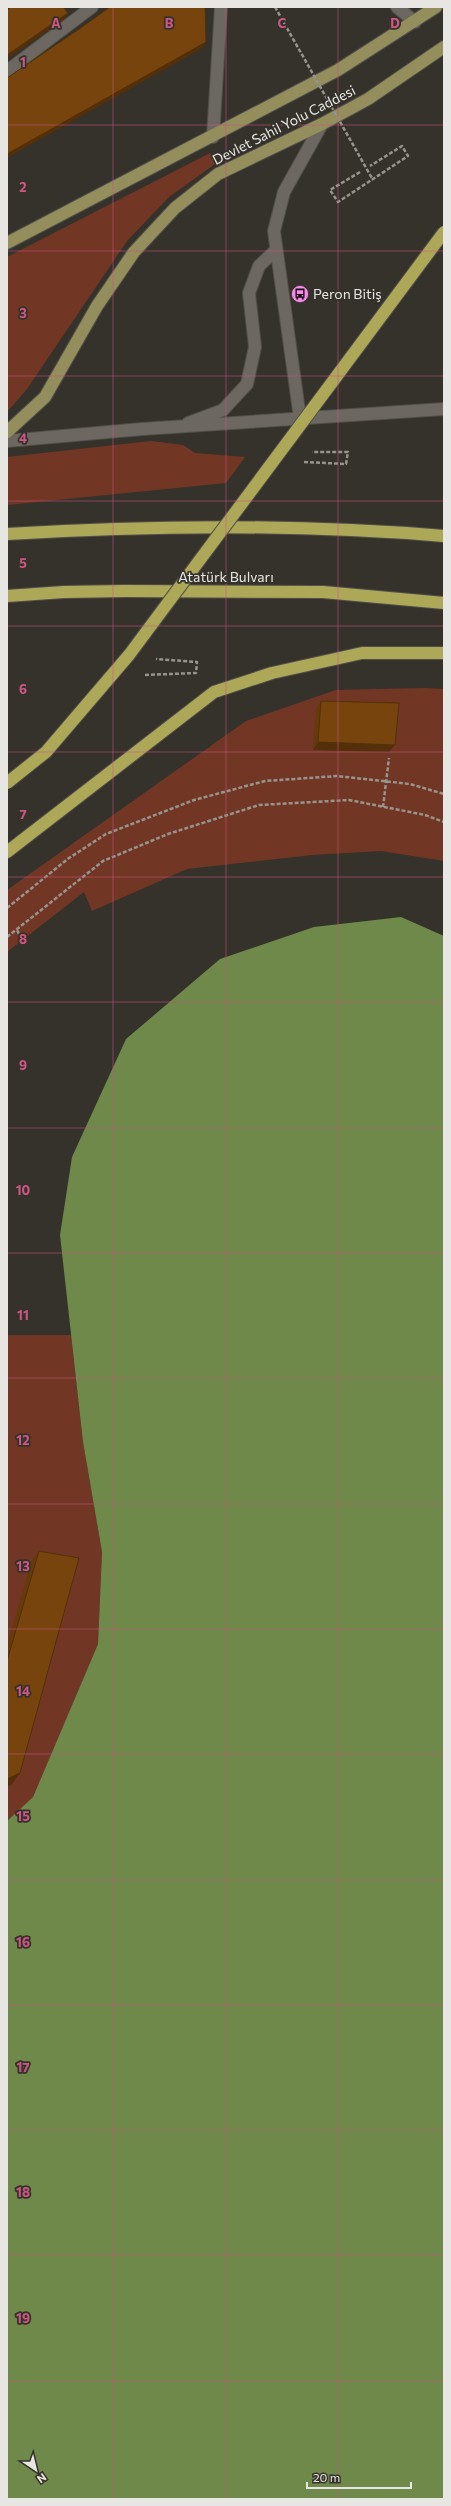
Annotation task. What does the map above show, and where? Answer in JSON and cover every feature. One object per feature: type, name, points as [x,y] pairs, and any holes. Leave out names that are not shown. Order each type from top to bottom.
[{"type":"highway","points":[[7,783],[46,752],[129,655],[444,232]]},
{"type":"highway","points":[[7,534],[93,528],[265,526],[444,536]]},
{"type":"highway","name":"Atatürk Bulvarı","points":[[7,596],[64,592],[124,591],[323,592],[444,603]]},
{"type":"highway","points":[[7,852],[214,692],[272,673],[362,653],[444,653]]},
{"type":"main road","name":"Devlet Sahil Yolu Caddesi","points":[[7,244],[338,70],[415,22],[436,7]]},
{"type":"main road","name":"Devlet Sahil Yolu Caddesi","points":[[7,432],[45,396],[97,306],[134,252],[175,208],[218,174],[322,124],[368,99],[444,47]]},
{"type":"street","points":[[213,137],[221,7]]},
{"type":"street","points":[[397,7],[415,22]]},
{"type":"street","points":[[7,71],[89,8]]},
{"type":"street","points":[[300,418],[274,230],[284,192],[322,124]]},
{"type":"street","points":[[177,427],[223,410],[247,384],[255,347],[249,293],[259,266],[276,250]]},
{"type":"street","points":[[7,441],[177,427],[444,409]]},
{"type":"path","points":[[275,7],[373,180]]},
{"type":"path","points":[[360,172],[330,190],[338,202],[408,156],[402,146],[370,166]]},
{"type":"path","points":[[303,462],[346,464],[348,452],[304,451]]},
{"type":"path","points":[[142,675],[196,673],[197,662],[156,659]]},
{"type":"path","points":[[383,807],[389,758]]},
{"type":"path","points":[[7,908],[69,858],[106,834],[194,800],[265,781],[337,776],[410,784],[444,794]]},
{"type":"path","points":[[7,937],[103,861],[168,834],[259,806],[349,800],[425,815],[444,822]]},
{"type":"path","points":[[16,930],[22,940]]},
{"type":"shaded area","points":[[210,153],[215,164],[169,197],[127,241],[27,389],[7,412],[7,257]]},
{"type":"shaded area","points":[[151,441],[183,445],[195,453],[245,457],[226,483],[7,505],[7,457]]},
{"type":"shaded area","points":[[444,689],[444,861],[381,851],[312,855],[187,869],[92,911],[84,892],[7,952],[7,890],[246,721],[336,690]]},
{"type":"shaded area","points":[[401,917],[444,936],[444,2499],[7,2499],[7,1821],[33,1797],[98,1644],[102,1552],[83,1442],[60,1235],[72,1157],[126,1039],[220,959],[314,927]]},
{"type":"shaded area","points":[[7,1335],[71,1335],[83,1442],[102,1552],[98,1644],[33,1797],[7,1821]]},
{"type":"building","points":[[11,7],[63,7],[68,13],[7,55],[7,10]]},
{"type":"building","points":[[110,7],[205,7],[206,42],[7,154],[7,78]]},
{"type":"building","points":[[321,701],[399,703],[395,745],[318,742]]},
{"type":"building","points":[[39,1551],[79,1558],[20,1773],[7,1779],[7,1661]]},
{"type":"place","name":"Peron Bitiş","points":[[300,294]]}]
